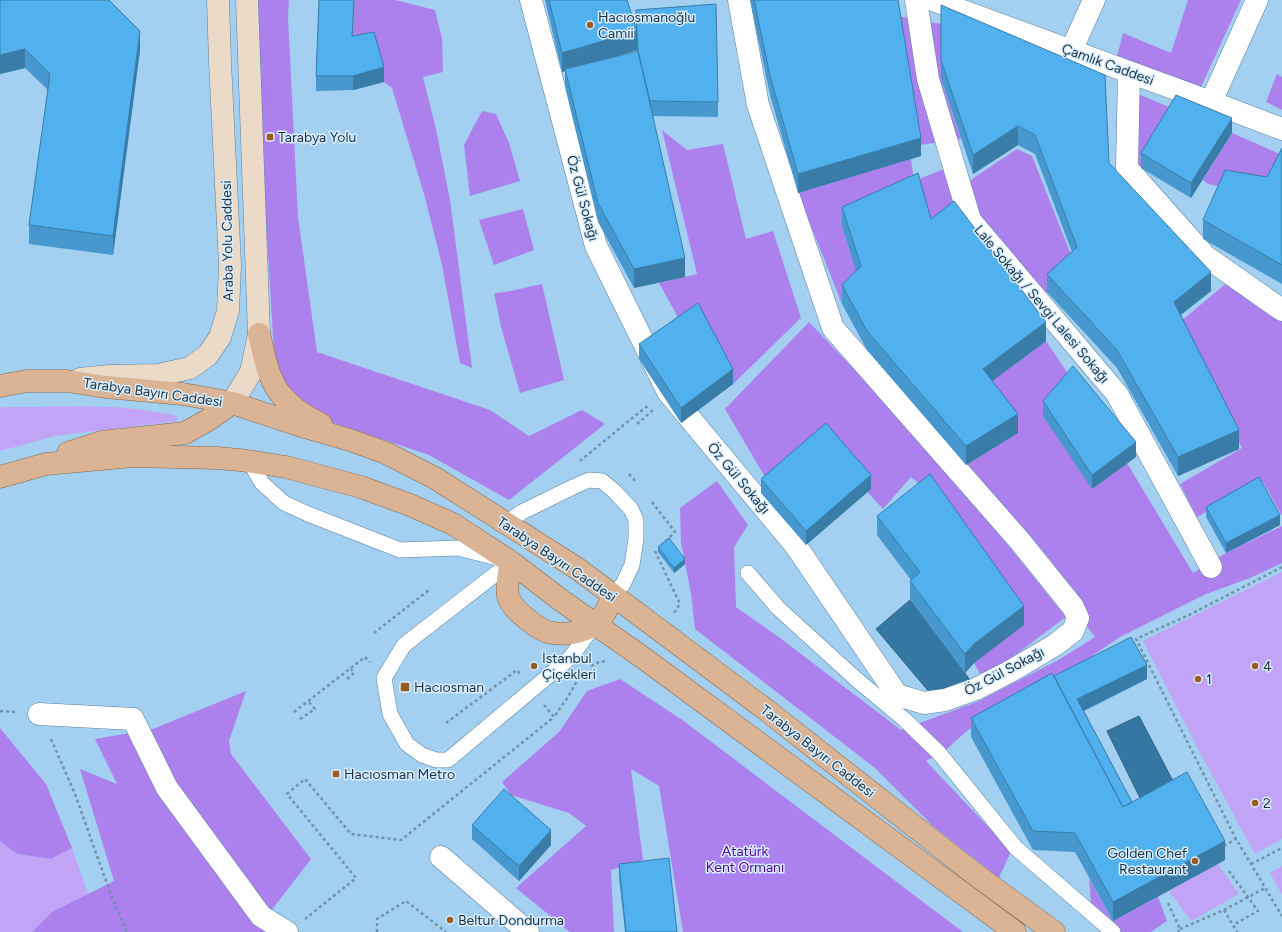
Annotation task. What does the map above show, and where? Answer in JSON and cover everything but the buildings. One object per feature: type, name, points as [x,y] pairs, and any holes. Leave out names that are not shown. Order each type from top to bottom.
[{"type":"main road","points":[[259,334],[272,380],[282,396],[306,417],[350,440]]},
{"type":"main road","name":"Tarabya Bayırı Caddesi","points":[[0,386],[27,381],[67,381],[106,387],[183,394],[232,403],[350,440],[386,453],[435,478],[578,569],[771,714],[976,875],[1054,932]]},
{"type":"main road","points":[[46,464],[71,452],[102,442],[185,433],[208,420],[232,403]]},
{"type":"main road","name":"Tarabya Bayırı Caddesi","points":[[0,477],[46,464],[133,456],[217,458],[249,461],[286,468],[361,487],[410,505],[453,524],[511,562],[1014,932]]},
{"type":"main road","points":[[511,562],[508,595],[512,605],[521,615],[548,632],[577,632],[595,624],[603,615],[613,596]]},
{"type":"street","name":"Araba Yolu Caddesi","points":[[67,381],[109,376],[158,375],[190,368],[208,355],[220,337],[228,311],[230,265],[218,0]]},
{"type":"street","name":"Araba Yolu Caddesi","points":[[232,403],[251,372],[259,334],[247,0]]},
{"type":"street","name":"Öz Gül Sokağı","points":[[531,0],[596,246],[668,392],[796,546],[897,695],[924,703],[945,700],[976,689],[1009,672],[1055,645],[1073,631],[1078,618],[1073,607],[1019,540],[833,328],[758,105],[739,0]]},
{"type":"street","name":"Lale Sokağı / Sevgi Lalesi Sokağı","points":[[916,0],[928,79],[970,220],[1117,394],[1211,567]]},
{"type":"street","name":"Çamlık Caddesi","points":[[933,0],[1211,102],[1282,130]]},
{"type":"street","points":[[1071,51],[1094,0]]},
{"type":"street","points":[[1211,102],[1257,0]]},
{"type":"street","points":[[1129,72],[1127,168],[1205,256],[1282,310]]},
{"type":"street","points":[[39,714],[133,718],[167,788],[262,916],[294,927]]},
{"type":"street","points":[[441,857],[528,932]]},
{"type":"lane","points":[[249,461],[262,483],[284,503],[400,550],[458,548],[511,562]]},
{"type":"lane","points":[[506,523],[522,512],[589,480],[602,482],[614,491],[631,509],[636,520],[636,539],[632,565],[623,584],[613,596]]},
{"type":"lane","points":[[511,562],[404,645],[384,678],[390,714],[407,744],[422,755],[436,760],[448,760],[571,657],[595,624]]},
{"type":"lane","points":[[748,573],[778,608],[856,679],[905,720],[940,753],[1016,848],[1114,932]]},
{"type":"path","points":[[637,424],[652,411],[649,406]]},
{"type":"path","points":[[580,461],[631,419]]},
{"type":"path","points":[[1282,567],[1191,614],[1136,639],[1236,839],[1282,916]]},
{"type":"path","points":[[374,633],[429,590]]},
{"type":"path","points":[[294,712],[365,657],[384,678]]},
{"type":"path","points":[[347,679],[354,672],[351,668]]},
{"type":"path","points":[[446,723],[501,681]]},
{"type":"path","points":[[300,719],[315,709],[308,701]]},
{"type":"path","points":[[39,714],[75,794],[111,895],[127,932]]},
{"type":"path","points":[[294,927],[356,878],[287,794],[305,779],[351,834],[401,840],[554,717]]},
{"type":"path","points":[[1219,848],[1236,839]]},
{"type":"path","points":[[1251,864],[1282,848]]},
{"type":"path","points":[[1229,871],[1258,911],[1233,925]]},
{"type":"path","points":[[1178,932],[1180,929],[1224,910],[1265,888]]},
{"type":"path","points":[[377,932],[377,919],[406,900],[446,932]]},
{"type":"path","points":[[1168,903],[1180,929]]},
{"type":"path","points":[[1224,910],[1237,932]]},
{"type":"shaded area","points":[[114,407],[177,416],[177,421],[55,436],[0,451],[0,408]]},
{"type":"shaded area","points":[[1282,572],[1282,839],[1255,854],[1197,747],[1143,641]]},
{"type":"shaded area","points":[[0,841],[17,854],[51,859],[72,848],[88,894],[52,912],[32,932],[0,932]]},
{"type":"shaded area","points":[[1218,864],[1239,894],[1191,921],[1169,891]]},
{"type":"shaded area","points":[[1282,866],[1282,895],[1270,873]]},
{"type":"green space","points":[[253,0],[289,0],[288,17],[298,217],[317,352],[490,410],[529,436],[582,410],[605,424],[509,500],[429,455],[277,404]]},
{"type":"green space","points":[[354,0],[395,0],[435,10],[442,38],[443,72],[423,77],[436,129],[450,200],[472,368],[460,363],[442,265],[424,194],[392,88],[384,82],[374,47],[352,50]]},
{"type":"green space","points":[[1188,0],[1241,0],[1201,87],[1117,57],[1123,33],[1171,53]]},
{"type":"green space","points":[[897,16],[941,24],[941,78],[961,139],[920,145]]},
{"type":"green space","points":[[1277,74],[1282,77],[1282,110],[1266,102]]},
{"type":"green space","points":[[1129,90],[1176,110],[1141,168],[1130,163]]},
{"type":"green space","points":[[482,111],[496,114],[509,143],[520,181],[470,196],[464,145]]},
{"type":"green space","points":[[662,130],[687,150],[723,144],[746,239],[773,231],[801,318],[733,384],[699,318],[684,328],[659,283],[697,274]]},
{"type":"green space","points":[[1232,133],[1282,155],[1267,196],[1208,184],[1203,180]]},
{"type":"green space","points":[[1017,149],[1032,156],[1075,265],[1041,298],[972,217],[965,185]]},
{"type":"green space","points":[[911,159],[914,181],[944,169],[961,216],[954,220],[842,226],[861,285],[842,304],[798,193]]},
{"type":"green space","points":[[523,209],[534,250],[494,265],[479,220]]},
{"type":"green space","points":[[1229,281],[1282,319],[1282,516],[1263,482],[1197,517],[1180,484],[1242,448],[1180,322]]},
{"type":"green space","points":[[542,284],[564,380],[520,393],[501,327],[494,293],[506,292]]},
{"type":"green space","points":[[809,322],[933,452],[1066,617],[983,679],[974,663],[930,493],[911,477],[883,509],[829,450],[775,494],[725,409]]},
{"type":"green space","points":[[1046,341],[1073,381],[1092,489],[1127,463],[1193,573],[1226,553],[1282,526],[1282,563],[1250,578],[1206,594],[1120,637],[1020,705],[968,730],[947,749],[926,761],[1011,851],[999,878],[933,826],[875,768],[695,629],[691,594],[681,542],[680,508],[717,481],[748,525],[734,547],[736,607],[780,638],[901,730],[979,701],[1060,659],[1095,637],[966,465],[1018,433],[983,388]]},
{"type":"green space","name":"Atatürk Kent Ormanı","points":[[620,679],[681,719],[963,932],[683,932],[659,786],[631,769],[643,860],[611,870],[614,932],[570,932],[516,888],[586,826],[569,813],[511,795],[502,782],[559,732],[587,691]]},
{"type":"green space","points":[[246,691],[229,741],[231,754],[311,859],[264,920],[275,932],[32,932],[52,912],[114,881],[80,769],[117,784],[95,739],[153,729]]},
{"type":"green space","points":[[0,728],[46,784],[72,848],[51,859],[17,854],[0,841]]},
{"type":"green space","points":[[1089,878],[1113,921],[1158,897],[1167,921],[1151,932],[1114,932],[1086,908],[1091,902]]},
{"type":"water","points":[[910,600],[970,680],[936,700],[876,629]]},
{"type":"water","points":[[1139,716],[1173,781],[1140,798],[1107,731]]},
{"type":"place","name":"Hacıosmanoğlu Camii","points":[[590,25]]},
{"type":"place","name":"Tarabya Yolu","points":[[270,137]]},
{"type":"place","name":"İstanbul Çiçekleri","points":[[534,666]]},
{"type":"place","name":"4","points":[[1255,666]]},
{"type":"place","name":"1","points":[[1198,679]]},
{"type":"place","name":"Hacıosman","points":[[405,687]]},
{"type":"place","name":"Hacıosman Metro","points":[[336,774]]},
{"type":"place","name":"2","points":[[1255,803]]},
{"type":"place","name":"Golden Chef Restaurant","points":[[1195,861]]},
{"type":"place","name":"Beltur Dondurma","points":[[450,920]]}]
